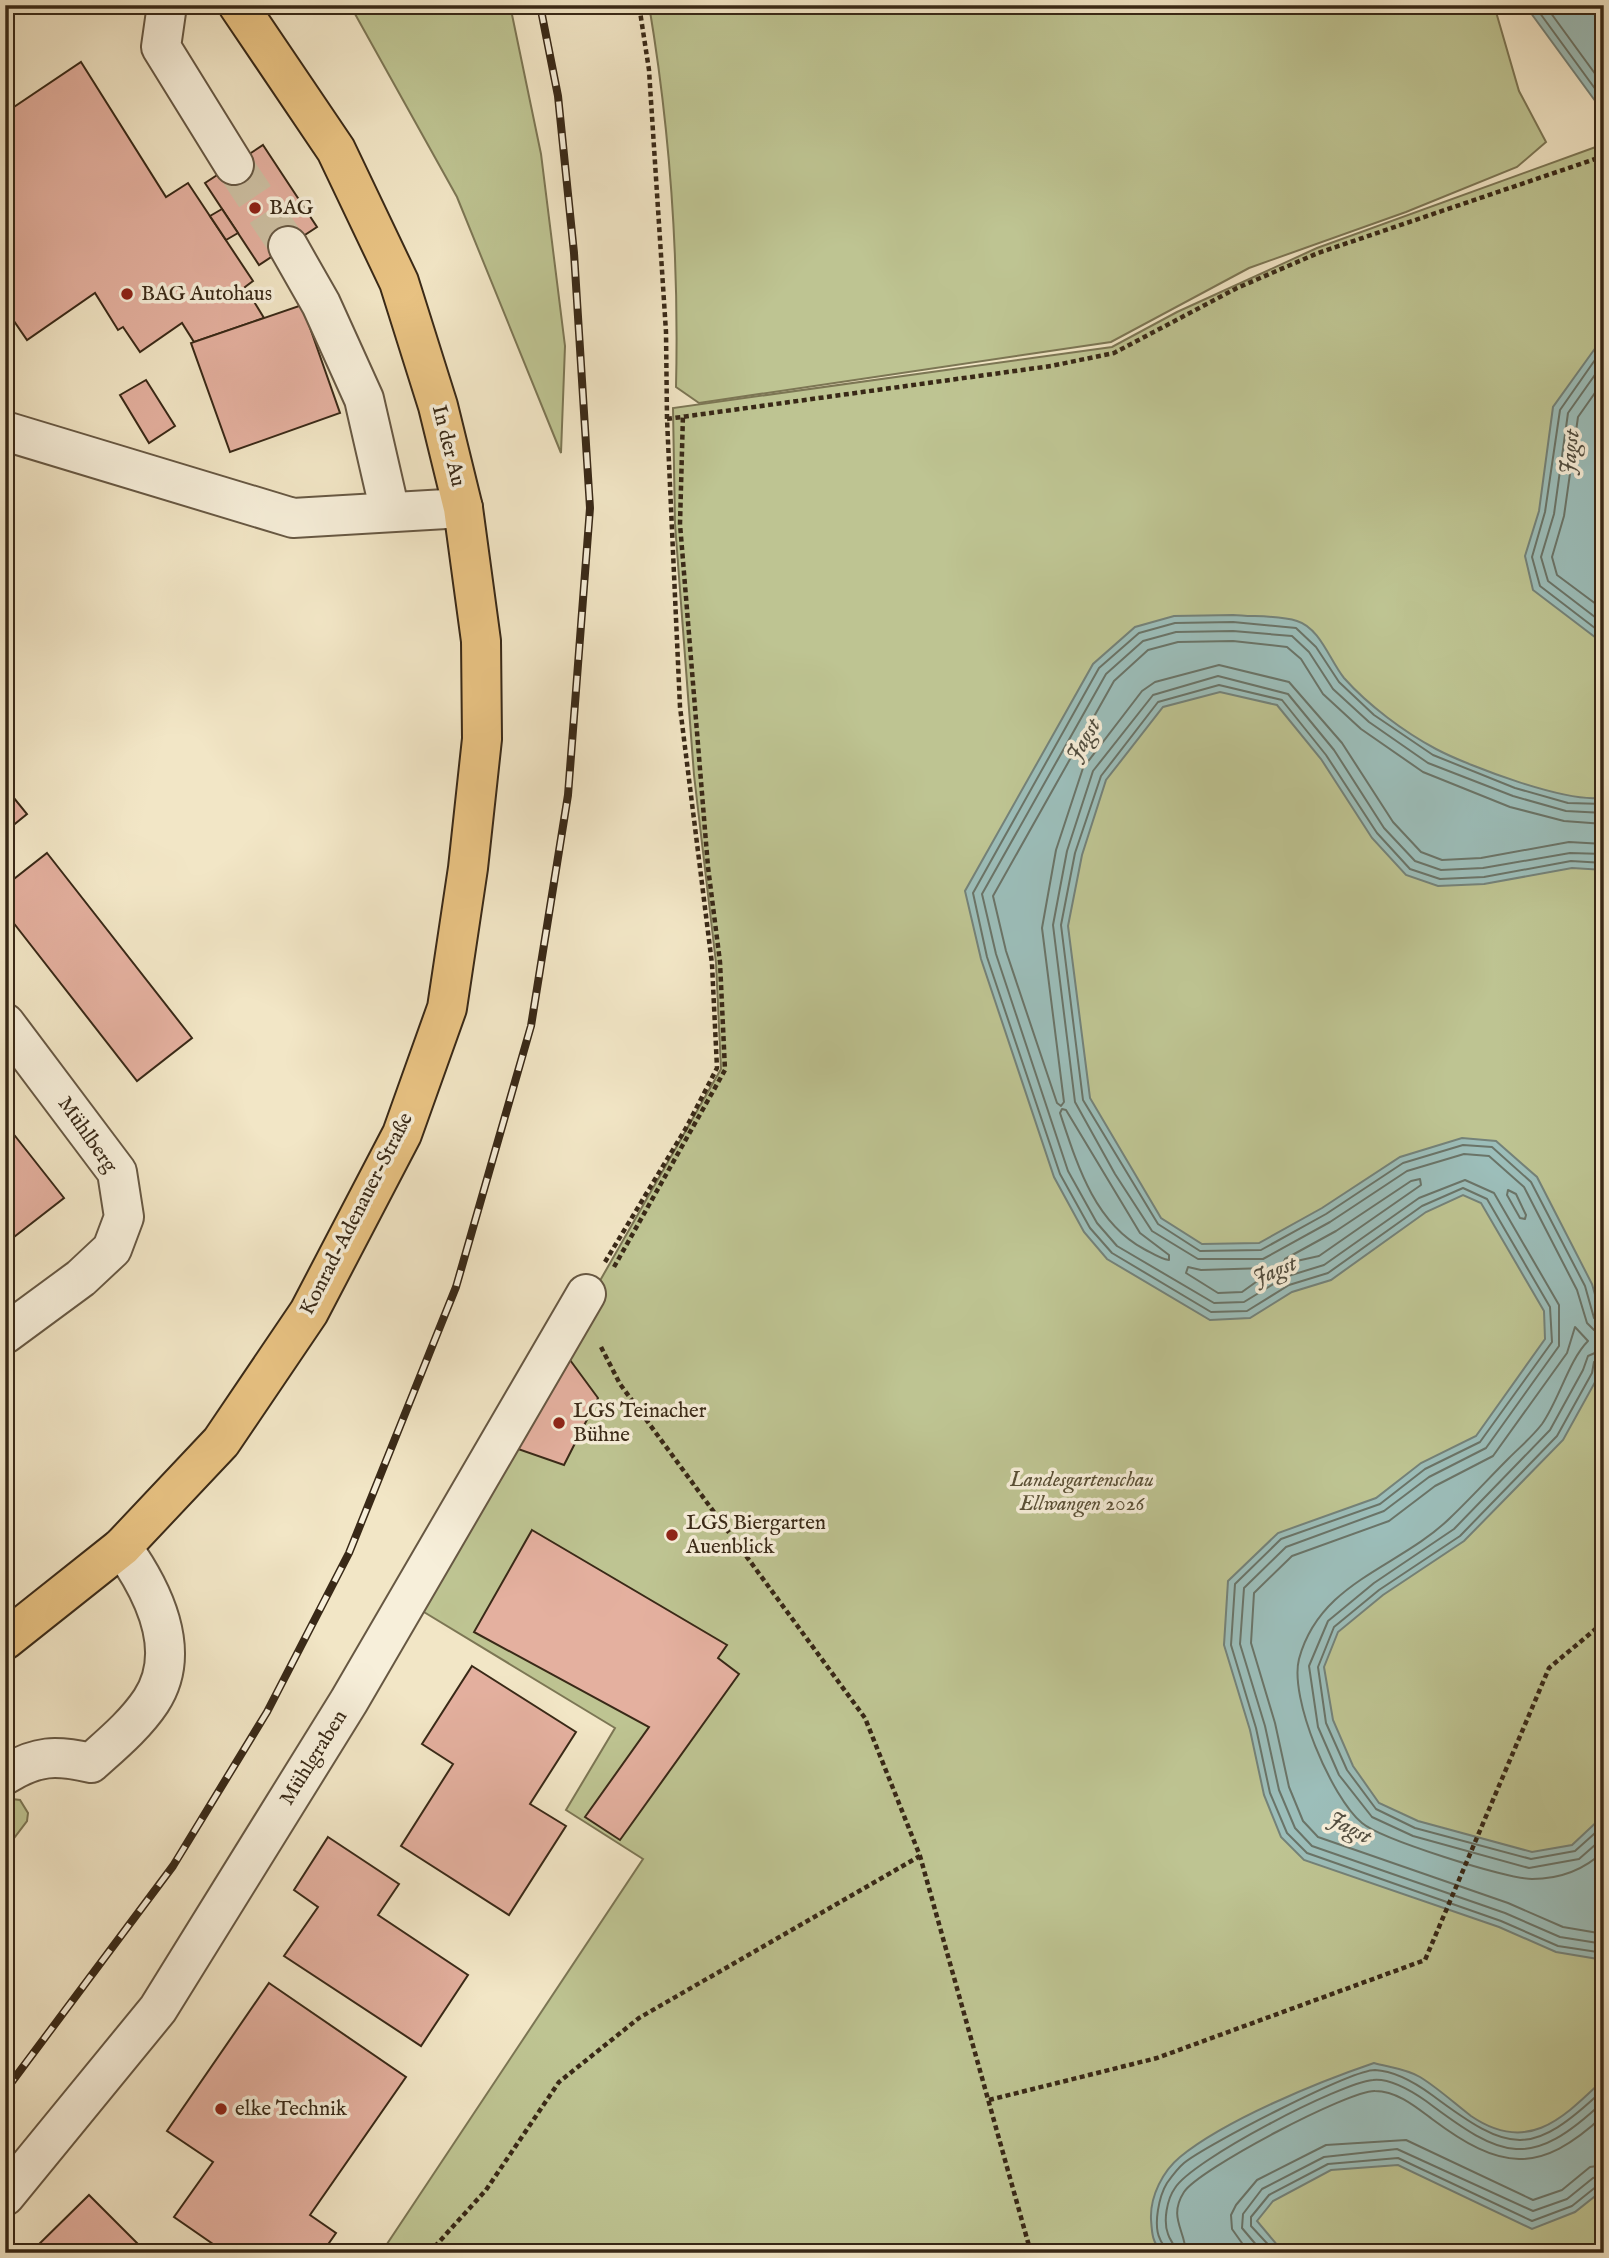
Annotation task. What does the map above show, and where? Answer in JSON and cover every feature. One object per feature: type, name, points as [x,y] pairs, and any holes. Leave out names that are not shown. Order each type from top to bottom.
[{"type":"main road","name":"In der Au","points":[[238,5],[336,150],[399,282],[438,406],[463,508]]},
{"type":"main road","name":"Konrad-Adenauer-Straße","points":[[5,1640],[122,1547],[221,1442],[309,1312],[402,1134],[447,1008],[468,869],[482,739],[481,641],[463,508]]},
{"type":"street","points":[[167,5],[161,47],[234,164]]},
{"type":"street","points":[[288,246],[321,304],[365,399],[390,512]]},
{"type":"street","name":"In der Au","points":[[5,431],[293,518],[463,508]]},
{"type":"street","name":"Mühlberg","points":[[5,1023],[117,1172],[124,1217],[113,1249],[81,1278],[5,1334]]},
{"type":"street","name":"Mühlgraben","points":[[5,2196],[158,2010],[349,1701],[598,1284]]},
{"type":"street","points":[[5,1775],[33,1762],[58,1756],[91,1763],[135,1721],[152,1699],[162,1674],[165,1651],[161,1626],[153,1597],[122,1547]]},
{"type":"path","points":[[639,5],[651,97],[666,332],[667,419],[680,707],[712,964],[717,1068],[598,1284],[597,1341],[621,1384],[865,1718],[920,1856],[1031,2253]]},
{"type":"path","points":[[667,419],[683,414],[1051,366],[1114,353],[1237,288],[1318,253],[1604,156]]},
{"type":"path","points":[[598,1284],[725,1070],[720,962],[708,867],[680,524],[683,414]]},
{"type":"path","points":[[989,2100],[1157,2058],[1425,1960],[1549,1668],[1604,1622]]},
{"type":"path","points":[[429,2253],[486,2190],[559,2082],[639,2018],[920,1856]]},
{"type":"green space","points":[[350,5],[510,5],[541,154],[565,346],[561,453],[457,197]]},
{"type":"green space","points":[[649,5],[1494,5],[1519,91],[1546,142],[1517,167],[1406,212],[1249,268],[1111,342],[699,403],[676,387],[676,291],[668,147]]},
{"type":"green space","name":"Landesgartenschau Ellwangen 2026","points":[[1604,144],[1604,2253],[381,2253],[643,1859],[566,1810],[615,1728],[414,1606],[721,1069],[716,963],[694,775],[675,524],[673,408],[1112,347],[1177,312],[1317,248]]},
{"type":"green space","points":[[20,1800],[28,1813],[27,1821],[5,1850],[5,1801]]},
{"type":"water","points":[[1525,5],[1589,5],[1604,25],[1604,113]]},
{"type":"water","name":"Jagst","points":[[1604,336],[1604,644],[1533,590],[1525,556],[1539,511],[1553,407]]},
{"type":"water","name":"Jagst","points":[[1174,616],[1282,618],[1305,625],[1318,638],[1344,678],[1364,698],[1399,726],[1436,749],[1471,765],[1545,790],[1589,798],[1604,797],[1604,870],[1572,868],[1484,884],[1438,886],[1406,875],[1372,838],[1321,759],[1277,705],[1220,692],[1163,707],[1106,780],[1082,855],[1068,926],[1090,1098],[1161,1218],[1202,1244],[1259,1243],[1322,1208],[1400,1157],[1462,1138],[1496,1141],[1537,1177],[1592,1284],[1604,1326],[1599,1375],[1563,1440],[1464,1541],[1383,1595],[1338,1632],[1324,1667],[1333,1720],[1353,1766],[1379,1803],[1418,1821],[1532,1852],[1572,1845],[1604,1815],[1604,1960],[1556,1952],[1499,1927],[1304,1860],[1281,1837],[1264,1795],[1250,1730],[1224,1645],[1228,1581],[1278,1533],[1376,1498],[1421,1463],[1476,1436],[1545,1339],[1544,1311],[1481,1203],[1463,1195],[1426,1212],[1331,1280],[1292,1292],[1250,1318],[1210,1320],[1107,1259],[1084,1232],[1054,1177],[981,959],[965,891],[1093,664],[1135,627]]},
{"type":"water","points":[[1374,2063],[1415,2074],[1471,2116],[1491,2127],[1510,2132],[1527,2132],[1544,2127],[1574,2107],[1604,2079],[1604,2189],[1575,2212],[1532,2229],[1398,2165],[1331,2170],[1273,2201],[1257,2221],[1278,2246],[1293,2253],[1162,2253],[1152,2233],[1151,2210],[1163,2177],[1180,2157],[1221,2129],[1246,2116],[1326,2080]]},
{"type":"building","points":[[81,62],[166,197],[188,183],[253,281],[245,287],[264,318],[194,342],[182,323],[140,352],[123,327],[118,330],[95,293],[27,340],[5,308],[5,162],[9,160],[5,155],[5,113]]},
{"type":"building","points":[[263,145],[317,227],[259,265],[205,183]]},
{"type":"building","points":[[222,209],[238,233],[226,240],[210,216]]},
{"type":"building","points":[[302,305],[340,413],[230,452],[191,343]]},
{"type":"building","points":[[146,380],[175,426],[149,443],[120,395]]},
{"type":"building","points":[[5,787],[27,814],[5,832]]},
{"type":"building","points":[[47,853],[192,1038],[137,1081],[5,912],[5,886]]},
{"type":"building","points":[[8,1127],[64,1198],[5,1244],[5,1130]]},
{"type":"building","name":"LGS Teinacher Bühne","points":[[570,1360],[598,1398],[564,1465],[518,1449]]},
{"type":"building","points":[[532,1530],[727,1645],[718,1658],[739,1674],[620,1840],[585,1817],[649,1727],[474,1632]]},
{"type":"building","points":[[472,1666],[576,1732],[530,1804],[566,1826],[509,1915],[401,1846],[453,1764],[422,1744]]},
{"type":"building","points":[[328,1837],[399,1884],[378,1915],[468,1975],[421,2046],[284,1956],[318,1907],[294,1890]]},
{"type":"building","points":[[269,1983],[406,2077],[310,2215],[336,2233],[322,2253],[226,2253],[174,2217],[213,2162],[167,2131]]},
{"type":"building","points":[[89,2195],[147,2253],[30,2253]]},
{"type":"tunnel","points":[[234,165],[288,246]]},
{"type":"railway","points":[[5,2091],[173,1866],[267,1712],[349,1553],[456,1287],[531,1026],[568,795],[590,508],[574,253],[558,96],[540,5]]},
{"type":"place","name":"BAG","points":[[255,208]]},
{"type":"place","name":"BAG Autohaus","points":[[127,294]]},
{"type":"place","name":"LGS Teinacher Bühne","points":[[559,1423]]},
{"type":"place","name":"LGS Biergarten Auenblick","points":[[672,1535]]},
{"type":"place","name":"elke Technik","points":[[221,2109]]}]
